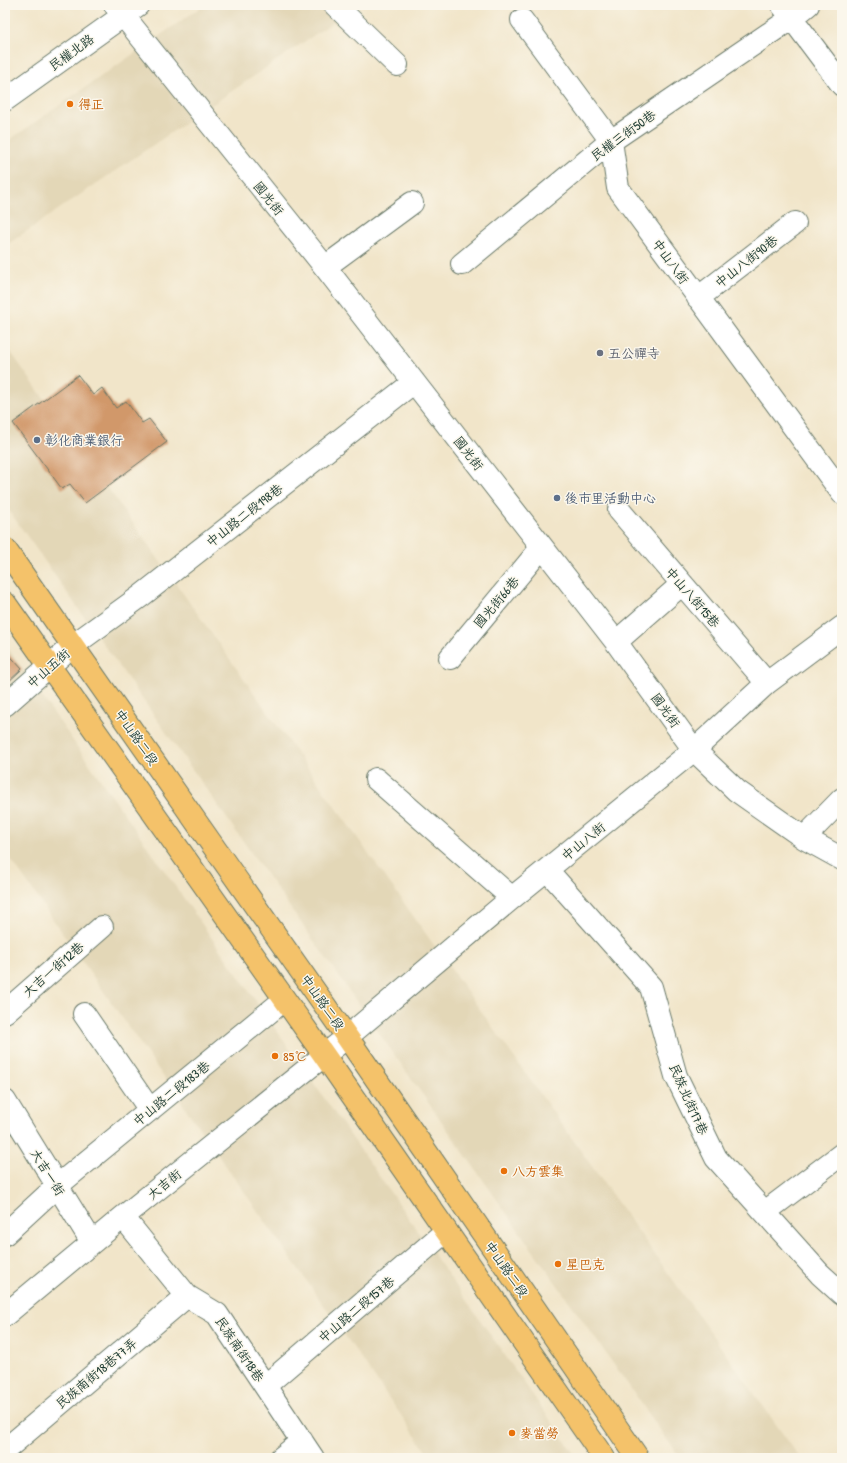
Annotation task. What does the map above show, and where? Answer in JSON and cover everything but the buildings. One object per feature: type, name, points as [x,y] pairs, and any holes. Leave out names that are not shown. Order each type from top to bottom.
[{"type":"main road","name":"中山路二段","points":[[5,549],[347,1037],[638,1458]]},
{"type":"main road","points":[[5,603],[324,1056],[604,1458]]},
{"type":"street","points":[[335,5],[396,64]]},
{"type":"street","name":"民權北路","points":[[5,100],[125,9]]},
{"type":"street","name":"國光街","points":[[125,9],[616,642],[694,750],[736,791],[804,838],[842,860]]},
{"type":"street","points":[[794,9],[842,85]]},
{"type":"street","name":"民權三街50巷","points":[[462,264],[611,141],[794,9]]},
{"type":"street","name":"中山八街","points":[[522,20],[611,141],[618,188],[842,493]]},
{"type":"street","points":[[325,267],[412,203]]},
{"type":"street","name":"中山八街90巷","points":[[698,298],[794,223]]},
{"type":"street","name":"中山路二段198巷","points":[[72,646],[141,596],[414,382]]},
{"type":"street","name":"中山八街15巷","points":[[619,510],[767,683]]},
{"type":"street","name":"國光街66巷","points":[[450,658],[542,547]]},
{"type":"street","points":[[616,642],[682,584]]},
{"type":"street","name":"中山八街","points":[[324,1056],[512,898],[694,750],[767,683],[842,627]]},
{"type":"street","name":"中山五街","points":[[5,705],[72,646]]},
{"type":"street","points":[[376,779],[512,898]]},
{"type":"street","points":[[804,838],[842,799]]},
{"type":"street","name":"民族北街17巷","points":[[547,870],[652,988],[676,1076],[716,1158],[820,1274],[842,1294]]},
{"type":"street","name":"大吉一街12巷","points":[[5,1012],[102,927]]},
{"type":"street","name":"中山路二段183巷","points":[[5,1234],[57,1186],[284,1000]]},
{"type":"street","points":[[84,1014],[150,1110]]},
{"type":"street","name":"大吉街","points":[[5,1315],[92,1242],[324,1056]]},
{"type":"street","name":"大吉一街","points":[[5,1101],[92,1242]]},
{"type":"street","points":[[765,1212],[842,1154]]},
{"type":"street","name":"民族南街18巷","points":[[123,1217],[187,1296],[217,1314],[307,1450]]},
{"type":"street","name":"中山路二段157巷","points":[[265,1386],[446,1232]]},
{"type":"street","name":"民族南街18巷77弄","points":[[5,1450],[187,1296]]},
{"type":"street","points":[[281,1458],[307,1450]]},
{"type":"shaded area","points":[[204,5],[358,5],[5,246],[5,143]]},
{"type":"shaded area","points":[[5,344],[800,1458],[680,1458],[5,505]]},
{"type":"shaded area","points":[[5,644],[577,1458],[431,1458],[5,851]]},
{"type":"place","name":"得正","points":[[70,104]]},
{"type":"place","name":"五公禪寺","points":[[600,353]]},
{"type":"place","name":"彰化商業銀行","points":[[37,440]]},
{"type":"place","name":"後市里活動中心","points":[[557,498]]},
{"type":"place","name":"85℃","points":[[275,1056]]},
{"type":"place","name":"八方雲集","points":[[504,1171]]},
{"type":"place","name":"星巴克","points":[[558,1264]]},
{"type":"place","name":"麥當勞","points":[[512,1433]]}]
